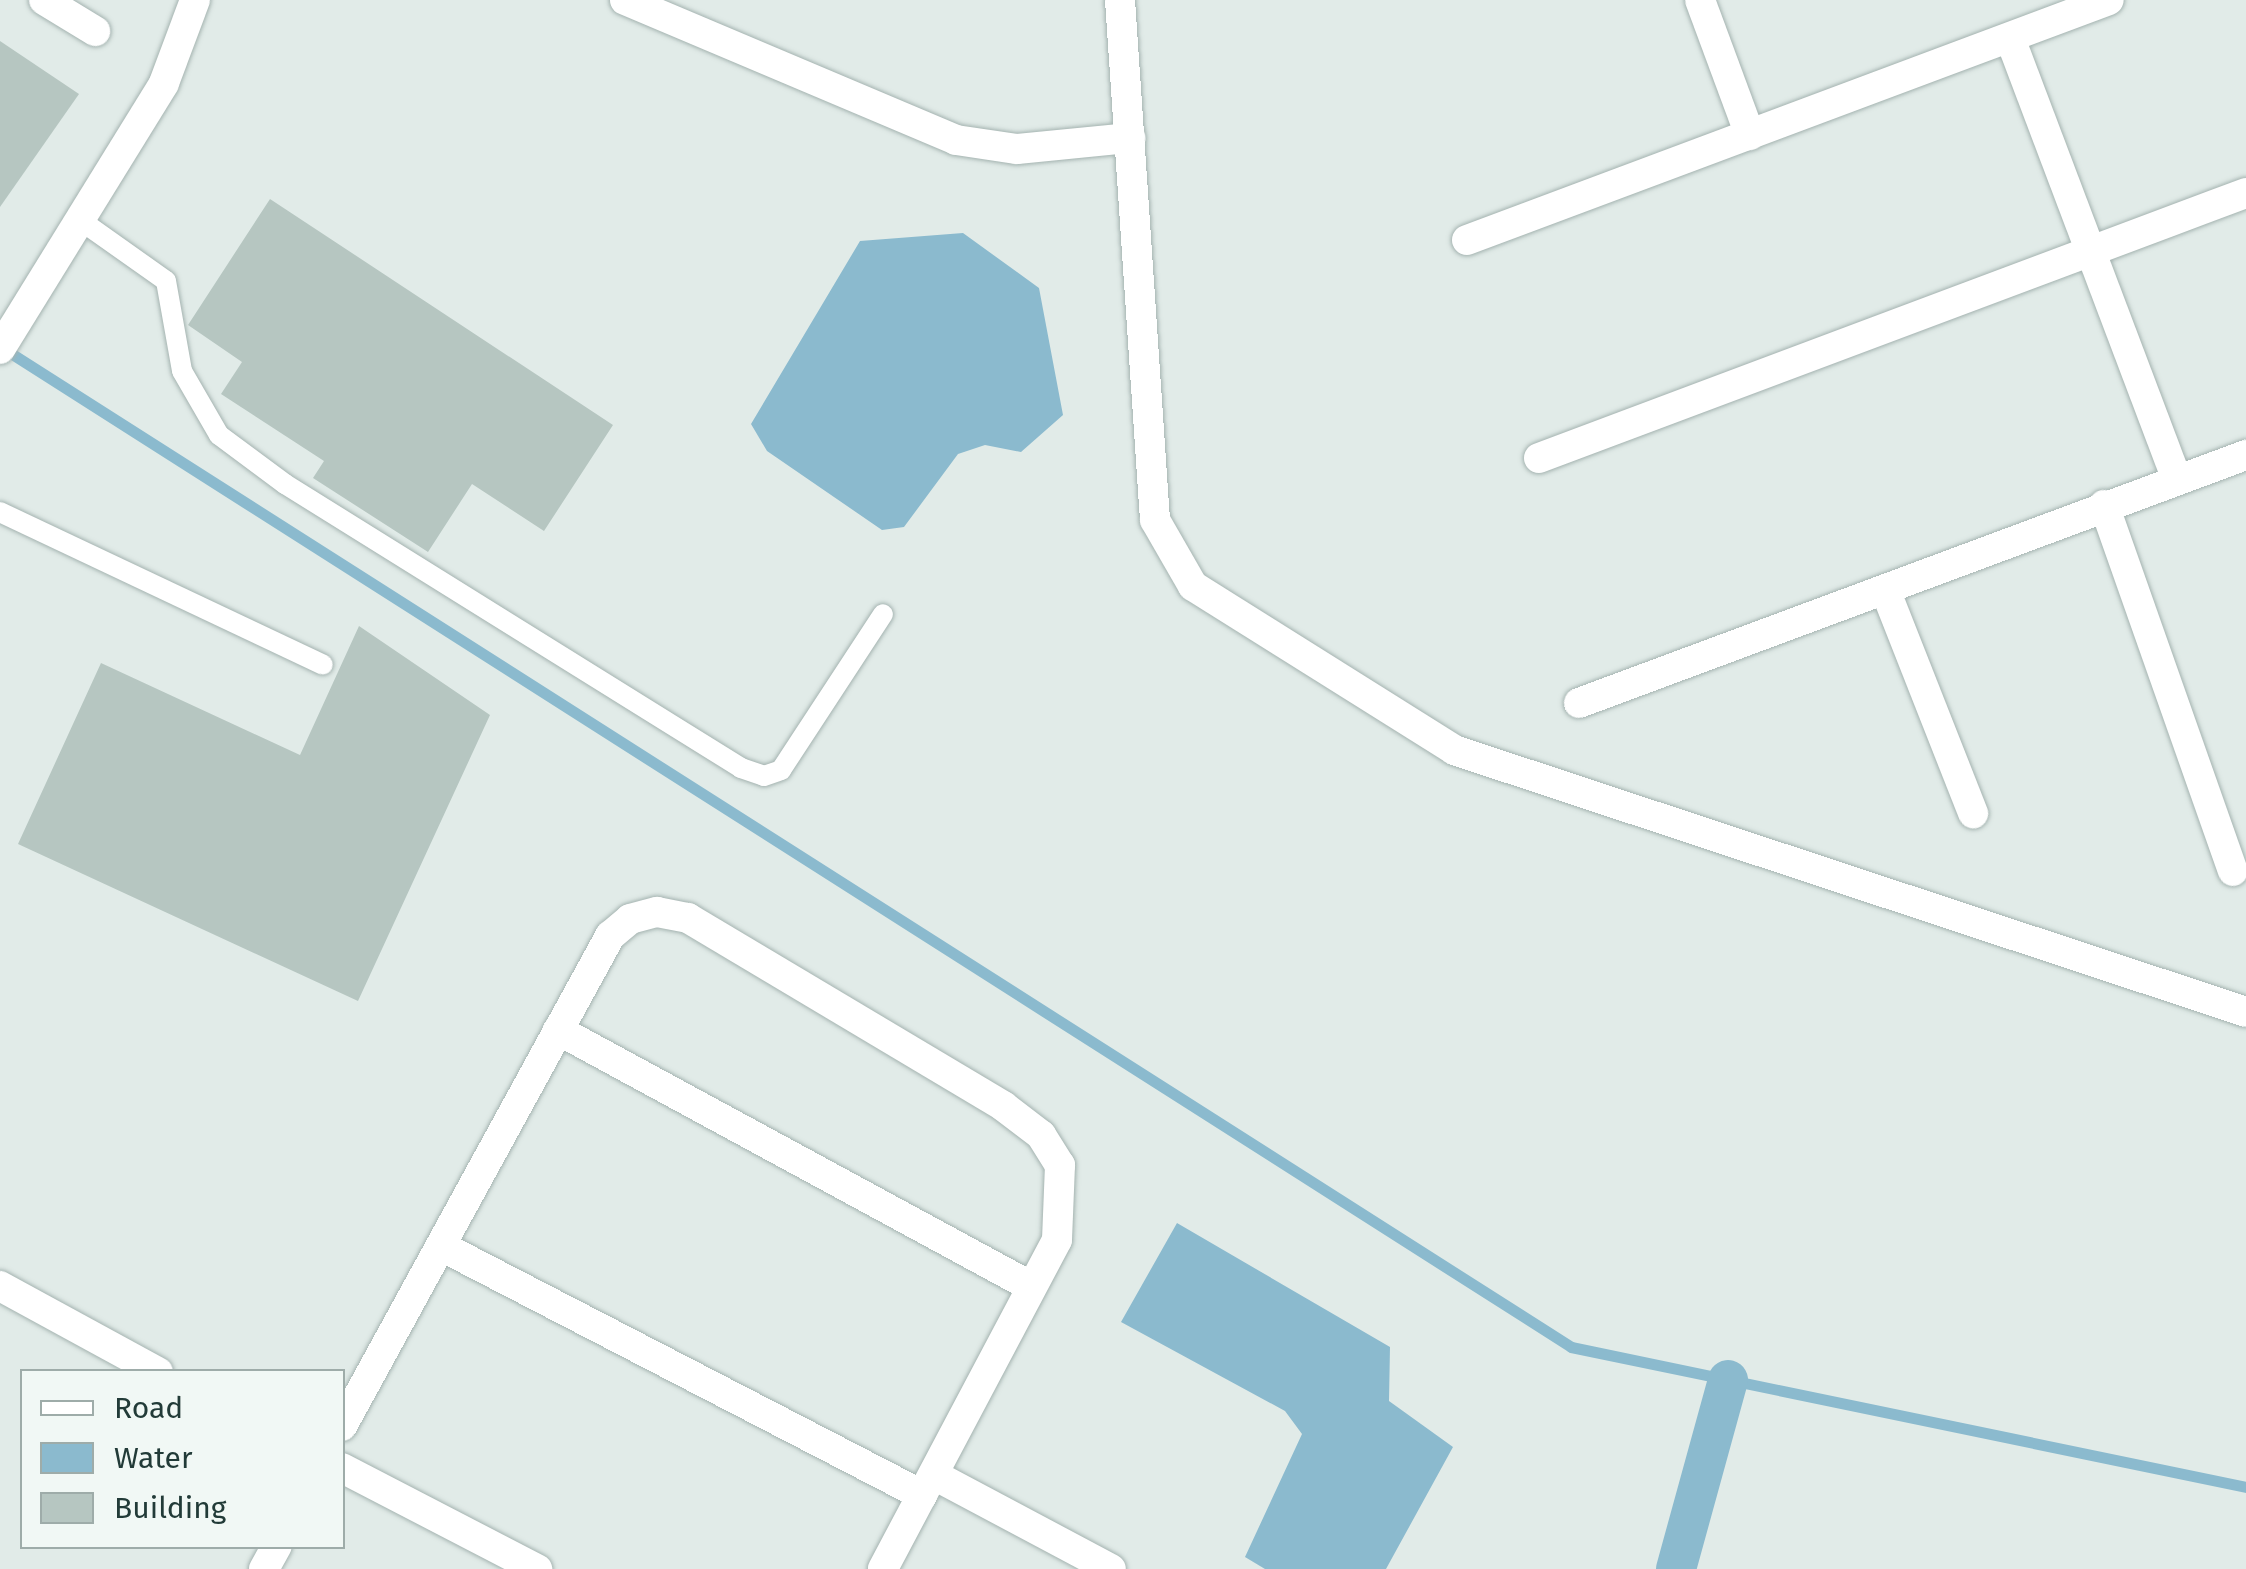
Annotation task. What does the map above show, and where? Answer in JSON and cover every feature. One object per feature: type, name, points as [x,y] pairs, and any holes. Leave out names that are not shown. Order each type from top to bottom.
[{"type":"street","points":[[44,0],[95,31]]},
{"type":"street","points":[[0,349],[164,82],[194,0]]},
{"type":"street","points":[[625,0],[956,140],[1017,149],[1130,138]]},
{"type":"street","points":[[1120,0],[1155,520],[1193,586],[1454,750],[2246,1012]]},
{"type":"street","points":[[1700,0],[1750,136]]},
{"type":"street","points":[[1468,240],[2109,0]]},
{"type":"street","points":[[2010,38],[2086,254],[2177,480]]},
{"type":"street","points":[[1539,458],[2246,193]]},
{"type":"street","points":[[1580,703],[2246,455]]},
{"type":"street","points":[[2104,506],[2232,872]]},
{"type":"street","points":[[1886,592],[1974,813]]},
{"type":"street","points":[[345,1420],[610,936],[630,919],[657,912],[688,918],[1041,1135],[1060,1165],[1062,1204],[1057,1240],[883,1569]]},
{"type":"street","points":[[558,1030],[1032,1287]]},
{"type":"street","points":[[440,1246],[929,1485],[1111,1569]]},
{"type":"street","points":[[0,1286],[152,1369]]},
{"type":"street","points":[[345,1470],[537,1569]]},
{"type":"lane","points":[[80,220],[166,282],[182,371],[219,435],[285,484],[741,768],[764,776],[781,770],[883,614]]},
{"type":"lane","points":[[0,512],[323,666]]},
{"type":"water","points":[[963,233],[1039,288],[1063,415],[1021,452],[985,445],[958,454],[904,527],[882,530],[767,451],[751,424],[860,241]]},
{"type":"water","points":[[1177,1223],[1390,1347],[1389,1401],[1453,1447],[1386,1569],[1265,1569],[1245,1557],[1302,1434],[1285,1411],[1121,1322]]},
{"type":"building","points":[[0,41],[79,94],[0,207]]},
{"type":"building","points":[[270,199],[613,425],[544,531],[472,484],[428,552],[313,478],[324,461],[221,394],[242,362],[188,325]]},
{"type":"building","points":[[359,626],[490,715],[358,1001],[18,844],[101,663],[300,755]]},
{"type":"waterway","points":[[1,347],[1571,1347],[2246,1487]]},
{"type":"waterway","points":[[1676,1569],[1728,1380]]}]
